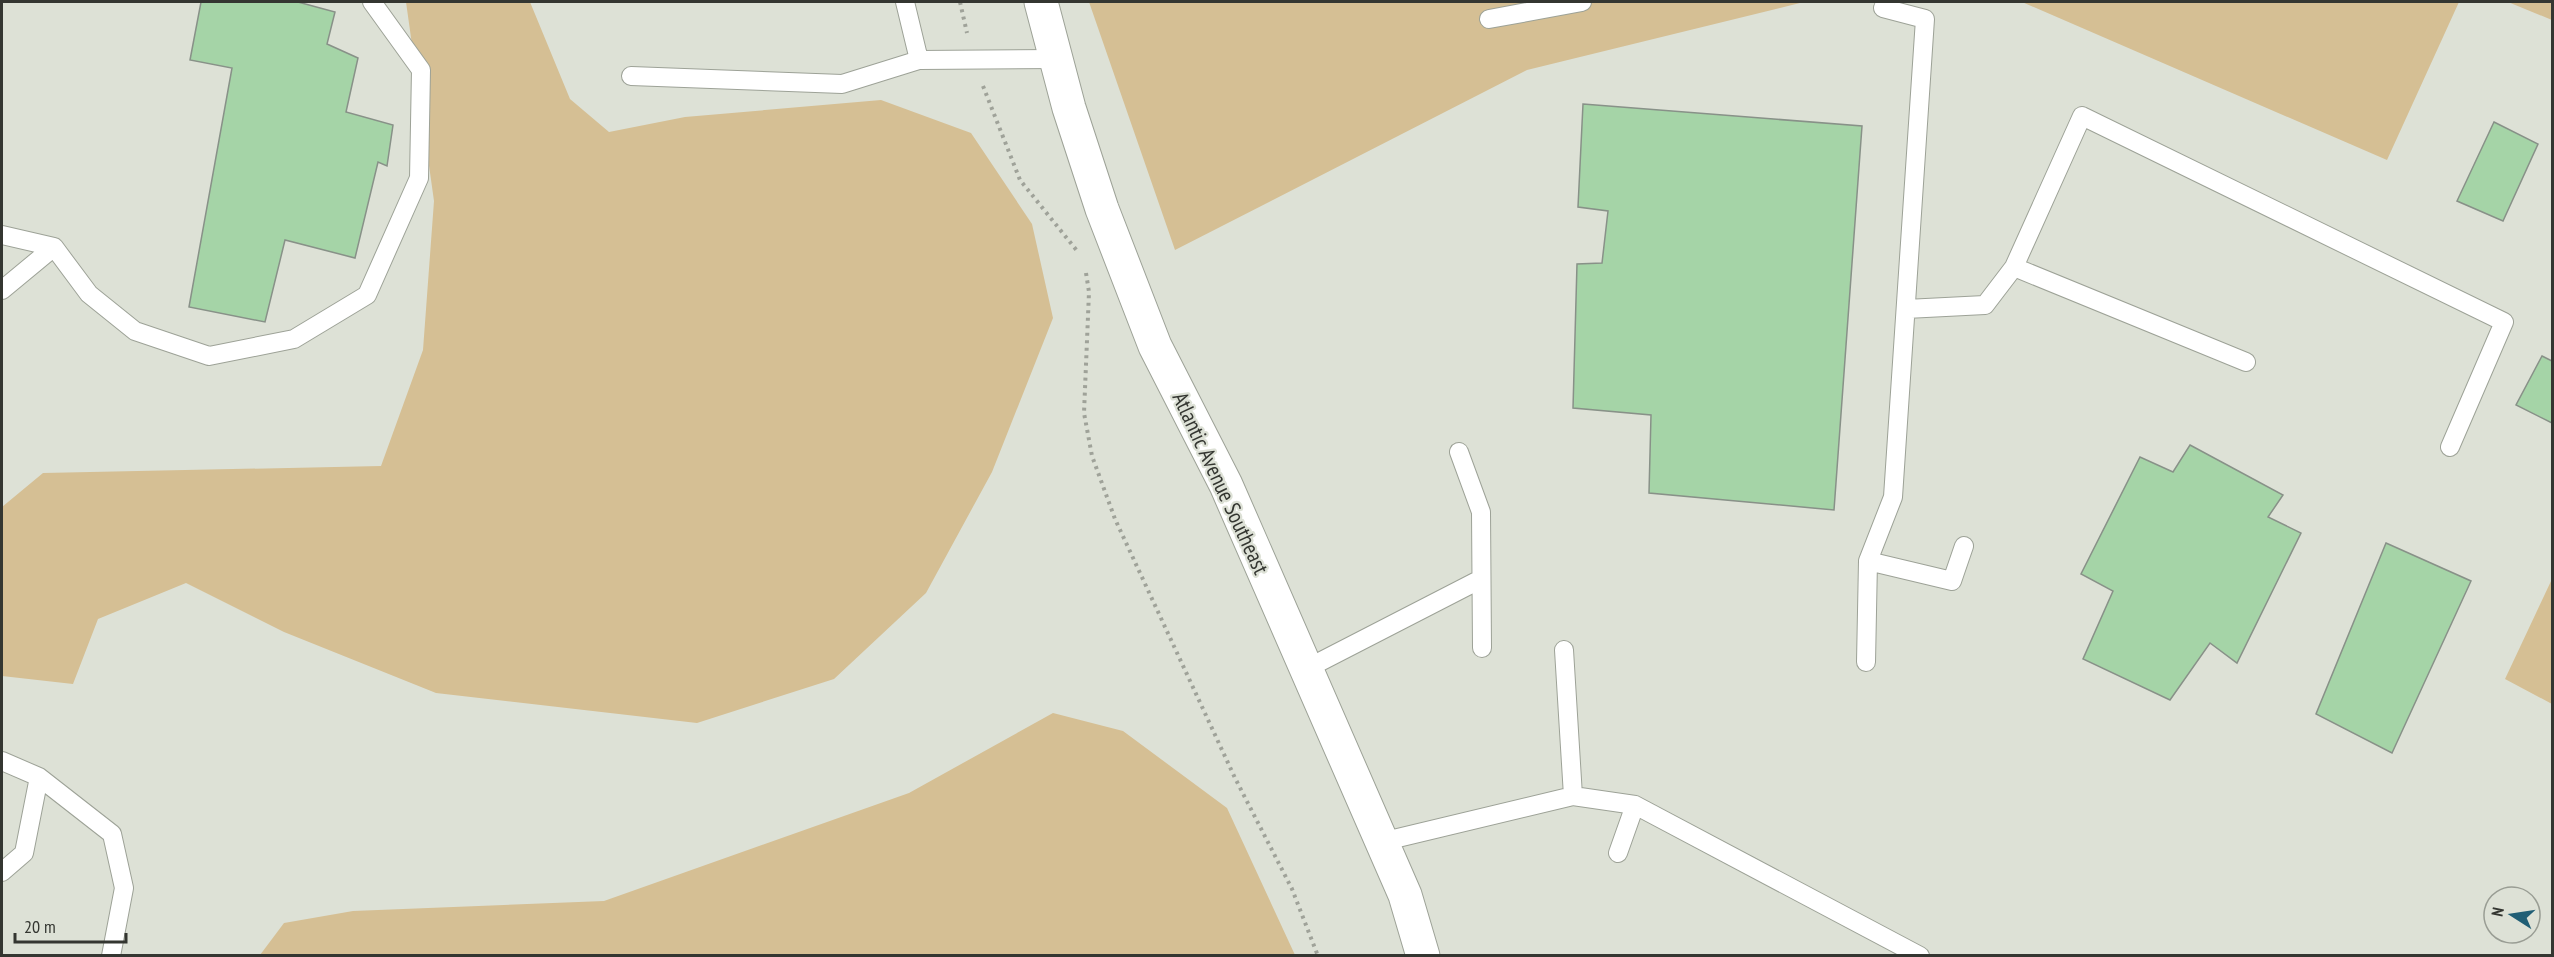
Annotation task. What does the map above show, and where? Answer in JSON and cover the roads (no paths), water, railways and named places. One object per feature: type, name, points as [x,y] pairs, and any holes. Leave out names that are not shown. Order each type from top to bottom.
[{"type":"street","name":"Atlantic Avenue Southeast","points":[[1041,2],[1069,108],[1102,209],[1155,346],[1226,485],[1405,895],[1423,956]]},
{"type":"lane","points":[[2,235],[54,247],[89,294],[135,331],[209,356],[294,339],[367,296],[419,178],[421,70],[372,2]]},
{"type":"lane","points":[[905,2],[919,60]]},
{"type":"lane","points":[[1489,19],[1582,2]]},
{"type":"lane","points":[[1866,662],[1868,561],[1893,497],[1925,19],[1883,8]]},
{"type":"lane","points":[[631,76],[842,84],[919,60],[1056,59]]},
{"type":"lane","points":[[1906,309],[1985,305],[2014,267],[2082,116],[2504,322],[2450,447]]},
{"type":"lane","points":[[2,290],[54,247]]},
{"type":"lane","points":[[2014,267],[2246,362]]},
{"type":"lane","points":[[1459,452],[1480,512],[1482,648]]},
{"type":"lane","points":[[1868,561],[1952,581],[1965,546]]},
{"type":"lane","points":[[1306,669],[1481,579]]},
{"type":"lane","points":[[1563,650],[1573,796]]},
{"type":"lane","points":[[2,761],[39,777],[112,834],[124,888],[111,956]]},
{"type":"lane","points":[[2,872],[24,854],[39,777]]},
{"type":"lane","points":[[1381,842],[1573,796],[1635,805],[1920,956]]},
{"type":"lane","points":[[1618,853],[1635,805]]}]
